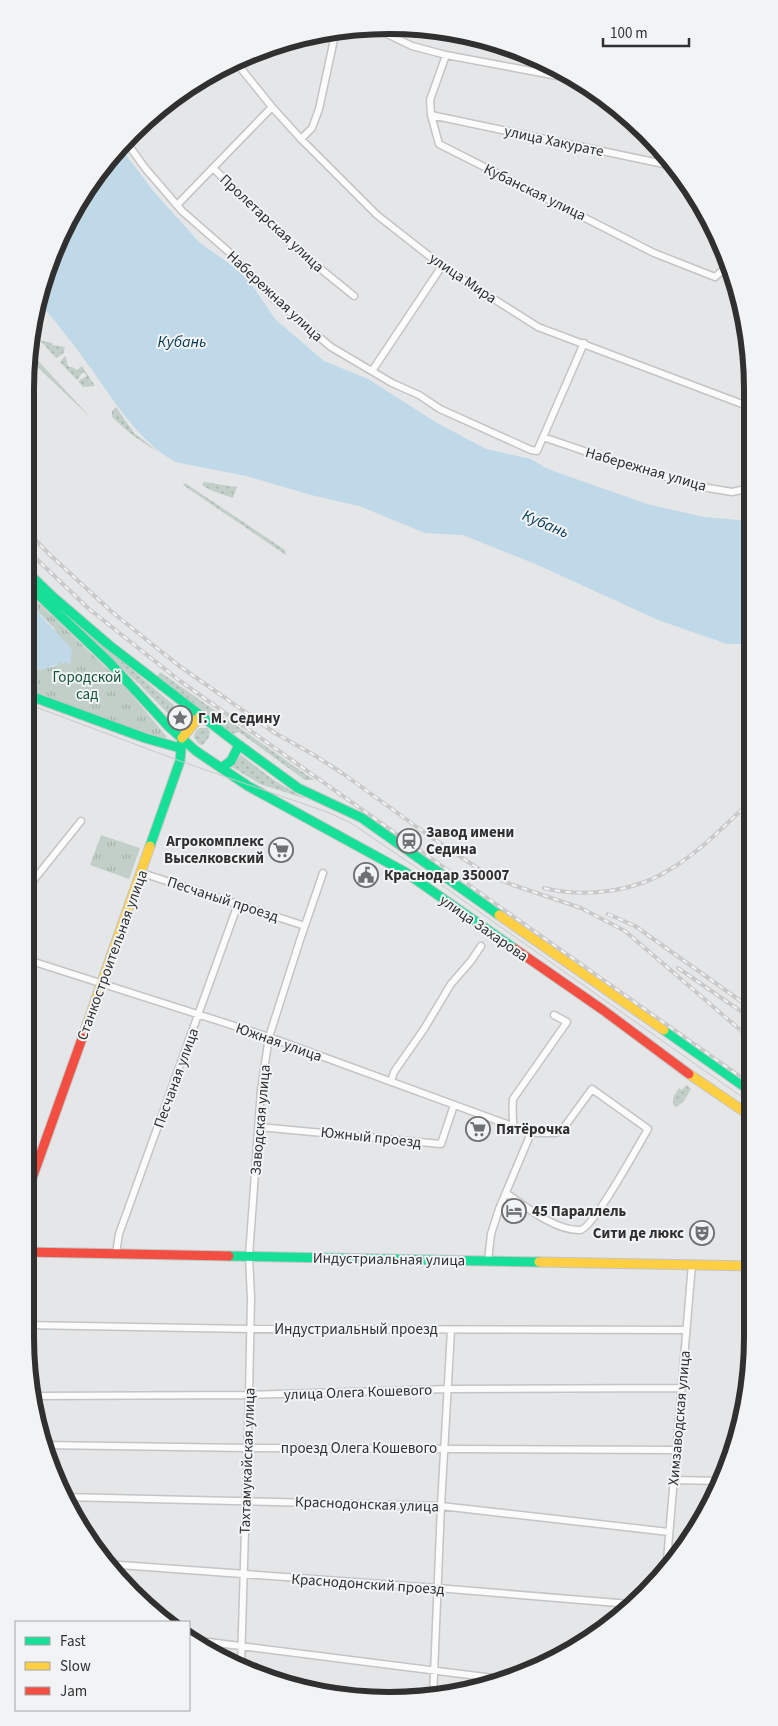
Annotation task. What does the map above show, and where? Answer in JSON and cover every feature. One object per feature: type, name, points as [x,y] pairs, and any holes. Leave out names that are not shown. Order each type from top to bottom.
[{"type":"main road","name":"улица Захарова","points":[[34,579],[109,645],[200,716],[298,788],[354,814],[380,830],[744,1086]]},
{"type":"main road","name":"улица Захарова","points":[[34,591],[109,662],[169,727],[196,751],[248,786],[405,872],[602,1010],[678,1067],[744,1112]]},
{"type":"main road","points":[[34,697],[145,738],[180,748]]},
{"type":"main road","name":"Станкостроительная улица","points":[[34,1173],[142,873],[180,761],[182,738],[200,716]]},
{"type":"main road","points":[[221,768],[232,761],[239,745]]},
{"type":"main road","name":"Индустриальная улица","points":[[34,1252],[744,1266]]},
{"type":"street","points":[[386,34],[412,46],[446,56],[558,76]]},
{"type":"street","points":[[301,139],[312,128],[319,109],[334,38]]},
{"type":"street","name":"Кубанская улица","points":[[446,56],[430,100],[431,116],[439,144],[654,253],[715,277],[723,270]]},
{"type":"street","name":"улица Мира","points":[[240,67],[301,139],[377,215],[442,266],[538,327],[744,405]]},
{"type":"street","points":[[178,204],[272,107]]},
{"type":"street","name":"улица Хакурате","points":[[431,116],[664,164]]},
{"type":"street","name":"Набережная улица","points":[[130,147],[145,168],[178,204],[182,211],[230,253],[273,298],[307,327],[331,347],[419,395],[440,409],[537,452],[543,437],[644,471],[708,488],[732,492],[744,489]]},
{"type":"street","name":"Пролетарская улица","points":[[213,168],[288,242],[354,296]]},
{"type":"street","points":[[372,371],[442,266]]},
{"type":"street","points":[[543,437],[584,343]]},
{"type":"street","points":[[34,880],[81,821]]},
{"type":"street","name":"Песчаный проезд","points":[[142,873],[305,926]]},
{"type":"street","name":"Заводская улица","points":[[249,1256],[261,1090],[269,1038],[323,873]]},
{"type":"street","name":"Песчаная улица","points":[[116,1253],[119,1234],[238,904]]},
{"type":"street","points":[[391,1082],[394,1072],[424,1029],[451,984],[481,946]]},
{"type":"street","name":"Южная улица","points":[[34,962],[269,1038],[531,1133]]},
{"type":"street","points":[[513,1125],[511,1111],[513,1099],[567,1022],[554,1014]]},
{"type":"street","points":[[488,1261],[491,1234],[506,1193],[531,1133],[556,1133],[562,1130],[592,1089],[648,1129],[602,1207],[586,1227],[581,1230],[555,1224],[539,1216],[506,1193]]},
{"type":"street","name":"Южный проезд","points":[[259,1126],[441,1144],[454,1105]]},
{"type":"street","name":"Тахтамукайская улица","points":[[241,1660],[247,1501],[250,1328],[249,1256]]},
{"type":"street","name":"Химзаводская улица","points":[[667,1558],[692,1264]]},
{"type":"street","name":"Индустриальный проезд","points":[[34,1325],[451,1330],[686,1330]]},
{"type":"street","points":[[433,1689],[451,1330]]},
{"type":"street","name":"улица Олега Кошевого","points":[[39,1396],[249,1394],[448,1389],[681,1388]]},
{"type":"street","name":"проезд Олега Кошевого","points":[[51,1444],[248,1448],[676,1450]]},
{"type":"street","points":[[673,1480],[714,1481]]},
{"type":"street","name":"Краснодонская улица","points":[[72,1497],[441,1506],[669,1532]]},
{"type":"street","name":"Краснодонский проезд","points":[[117,1565],[624,1603]]},
{"type":"street","points":[[206,1642],[488,1678]]},
{"type":"green space","points":[[40,340],[52,343],[52,345],[65,347],[63,354],[56,358]]},
{"type":"green space","points":[[65,356],[69,367],[77,370],[82,366],[95,386],[83,387],[78,381],[87,376],[83,372],[77,380],[60,362]]},
{"type":"green space","points":[[36,358],[92,419],[35,365]]},
{"type":"green space","points":[[116,407],[134,433],[161,454],[132,435],[112,417],[112,411]]},
{"type":"green space","points":[[204,482],[237,487],[233,498],[210,490],[202,485]]},
{"type":"green space","points":[[185,483],[285,550],[286,555],[183,485]]},
{"type":"green space","name":"Городской сад","points":[[34,599],[122,683],[167,737],[163,740],[34,693],[34,671],[56,666],[60,660],[65,661],[70,666],[54,628],[34,608]]},
{"type":"green space","points":[[80,625],[184,714],[188,718],[187,724],[180,725],[177,723],[138,683],[78,627]]},
{"type":"green space","points":[[160,672],[314,780],[305,780],[239,732],[231,735],[158,676]]},
{"type":"green space","points":[[199,728],[207,728],[210,731],[209,737],[204,744],[200,745],[194,738]]},
{"type":"green space","points":[[241,755],[275,781],[306,799],[260,784],[232,767]]},
{"type":"green space","points":[[101,835],[140,848],[129,879],[90,865]]},
{"type":"green space","points":[[686,1085],[691,1089],[684,1101],[677,1107],[674,1106],[673,1099],[675,1094],[679,1088],[682,1090]]},
{"type":"water","name":"Кубань","points":[[125,152],[154,192],[200,243],[237,269],[252,285],[275,319],[324,361],[368,379],[437,423],[486,449],[531,459],[546,468],[647,504],[704,517],[744,520],[744,644],[727,644],[658,620],[540,566],[463,535],[425,533],[359,506],[311,495],[246,476],[175,462],[139,432],[44,308],[53,275],[70,232],[81,211],[107,173]]},
{"type":"water","points":[[34,609],[72,649],[70,666],[66,662],[61,664],[60,660],[58,661],[59,665],[34,671]]},
{"type":"tram line","points":[[34,706],[180,761],[327,812],[351,823],[744,1098]]},
{"type":"railway","points":[[34,538],[112,612],[178,665],[275,733],[342,773],[428,835],[488,875],[581,908],[625,931],[744,1033]]},
{"type":"railway","points":[[34,557],[89,609],[180,681],[744,1079]]},
{"type":"railway","points":[[544,888],[575,892],[608,891],[640,884],[655,878],[691,855],[744,808]]},
{"type":"railway","points":[[608,914],[635,926],[744,1003]]},
{"type":"railway","points":[[678,968],[744,1013]]},
{"type":"traffic: fast","points":[[34,579],[109,645],[298,788],[362,818],[499,915]]},
{"type":"traffic: fast","points":[[34,591],[109,662],[169,727],[196,751],[248,786],[405,872],[515,949]]},
{"type":"traffic: fast","points":[[34,697],[145,738],[180,748]]},
{"type":"traffic: fast","points":[[150,846],[180,761],[182,738]]},
{"type":"traffic: fast","points":[[221,768],[231,761],[239,745]]},
{"type":"traffic: fast","points":[[664,1030],[744,1086]]},
{"type":"traffic: fast","points":[[229,1256],[539,1262]]},
{"type":"traffic: slow","points":[[182,738],[200,716]]},
{"type":"traffic: slow","points":[[84,1033],[150,846]]},
{"type":"traffic: slow","points":[[499,915],[664,1030]]},
{"type":"traffic: slow","points":[[689,1074],[744,1112]]},
{"type":"traffic: slow","points":[[539,1262],[744,1266]]},
{"type":"traffic: jam","points":[[515,949],[603,1010],[689,1074]]},
{"type":"traffic: jam","points":[[34,1173],[84,1033]]},
{"type":"traffic: jam","points":[[34,1252],[229,1256]]},
{"type":"place","name":"Г. М. Седину","points":[[180,718]]},
{"type":"place","name":"Завод имени Седина","points":[[409,841]]},
{"type":"place","name":"Агрокомплекс Выселковский","points":[[281,850]]},
{"type":"place","name":"Краснодар 350007","points":[[366,875]]},
{"type":"place","name":"Пятёрочка","points":[[478,1129]]},
{"type":"place","name":"45 Параллель","points":[[514,1211]]},
{"type":"place","name":"Сити де люкс","points":[[702,1233]]}]
